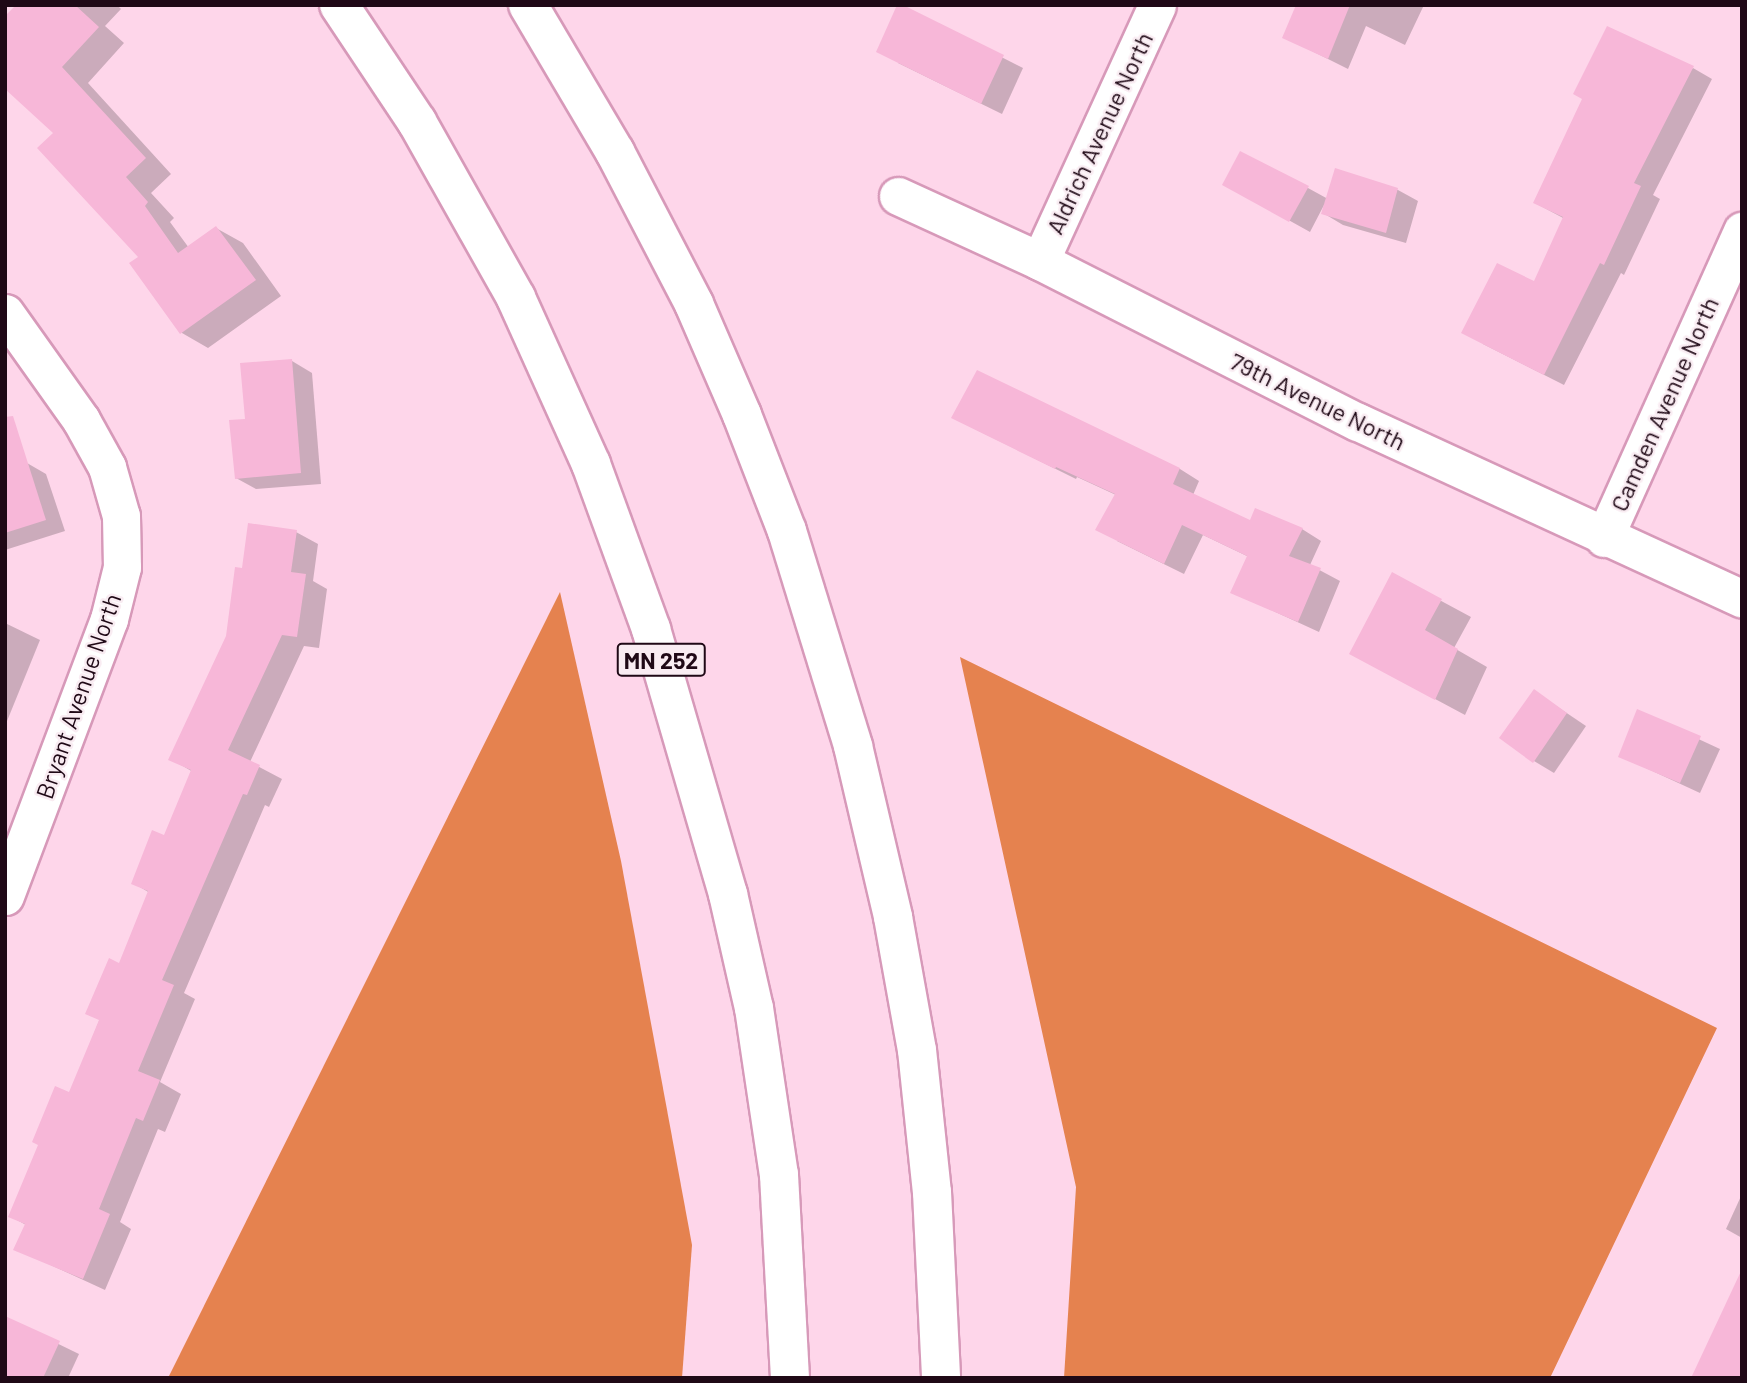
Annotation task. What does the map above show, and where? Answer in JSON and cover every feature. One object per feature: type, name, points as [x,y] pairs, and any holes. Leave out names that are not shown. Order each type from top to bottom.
[{"type":"highway","name":"MN 252","points":[[340,5],[417,122],[516,298],[591,464],[652,629],[728,894],[754,1007],[779,1175],[790,1378]]},
{"type":"highway","points":[[528,5],[615,152],[694,304],[742,415],[787,531],[853,746],[893,917],[917,1050],[933,1204],[941,1378]]},
{"type":"street","name":"Aldrich Avenue North","points":[[1040,261],[1157,5]]},
{"type":"street","name":"79th Avenue North","points":[[898,196],[1040,261],[1358,422],[1604,538],[1742,599]]},
{"type":"street","name":"Camden Avenue North","points":[[1604,538],[1742,232]]},
{"type":"street","name":"Bryant Avenue North","points":[[5,313],[81,421],[107,467],[121,516],[121,567],[109,619],[5,896]]},
{"type":"shaded area","points":[[560,592],[621,861],[692,1245],[682,1378],[168,1378]]},
{"type":"shaded area","points":[[960,657],[1717,1028],[1550,1378],[1064,1378],[1076,1187]]},
{"type":"building","points":[[16,5],[75,5],[99,27],[62,67],[146,158],[126,177],[148,202],[145,206],[178,253],[216,226],[256,280],[180,334],[129,263],[138,257],[37,148],[53,133],[5,89],[5,16]]},
{"type":"building","points":[[897,5],[903,5],[1004,55],[981,104],[876,52]]},
{"type":"building","points":[[1296,5],[1350,5],[1328,59],[1282,38]]},
{"type":"building","points":[[1607,26],[1694,66],[1634,183],[1641,186],[1604,265],[1600,263],[1544,375],[1461,333],[1497,263],[1534,281],[1563,217],[1533,203],[1582,99],[1573,94]]},
{"type":"building","points":[[1240,151],[1309,186],[1289,222],[1222,185]]},
{"type":"building","points":[[1335,168],[1398,188],[1386,233],[1321,214]]},
{"type":"building","points":[[292,359],[301,473],[235,479],[229,420],[245,419],[240,363]]},
{"type":"building","points":[[977,370],[1180,468],[1173,484],[1250,520],[1255,508],[1303,528],[1289,556],[1321,568],[1298,622],[1230,593],[1247,556],[1182,525],[1164,564],[1095,530],[1115,494],[1056,467],[1055,469],[951,418]]},
{"type":"building","points":[[13,416],[46,520],[5,533],[5,417]]},
{"type":"building","points":[[248,523],[297,530],[291,572],[306,574],[297,637],[282,635],[228,750],[260,765],[247,795],[243,794],[162,980],[174,985],[138,1071],[160,1080],[143,1121],[136,1118],[99,1209],[110,1214],[83,1279],[13,1250],[25,1224],[8,1217],[38,1145],[32,1142],[55,1086],[69,1092],[99,1020],[85,1014],[109,958],[119,963],[148,891],[131,884],[152,830],[164,835],[191,770],[168,760],[226,636],[235,567],[242,568]]},
{"type":"building","points":[[1392,572],[1442,599],[1425,630],[1458,649],[1435,700],[1349,654]]},
{"type":"building","points":[[1534,689],[1567,713],[1533,763],[1499,738]]},
{"type":"building","points":[[1637,709],[1701,736],[1680,783],[1618,757]]},
{"type":"building","points":[[1742,1269],[1742,1378],[1691,1378]]},
{"type":"building","points":[[5,1316],[60,1341],[43,1378],[5,1378]]}]
